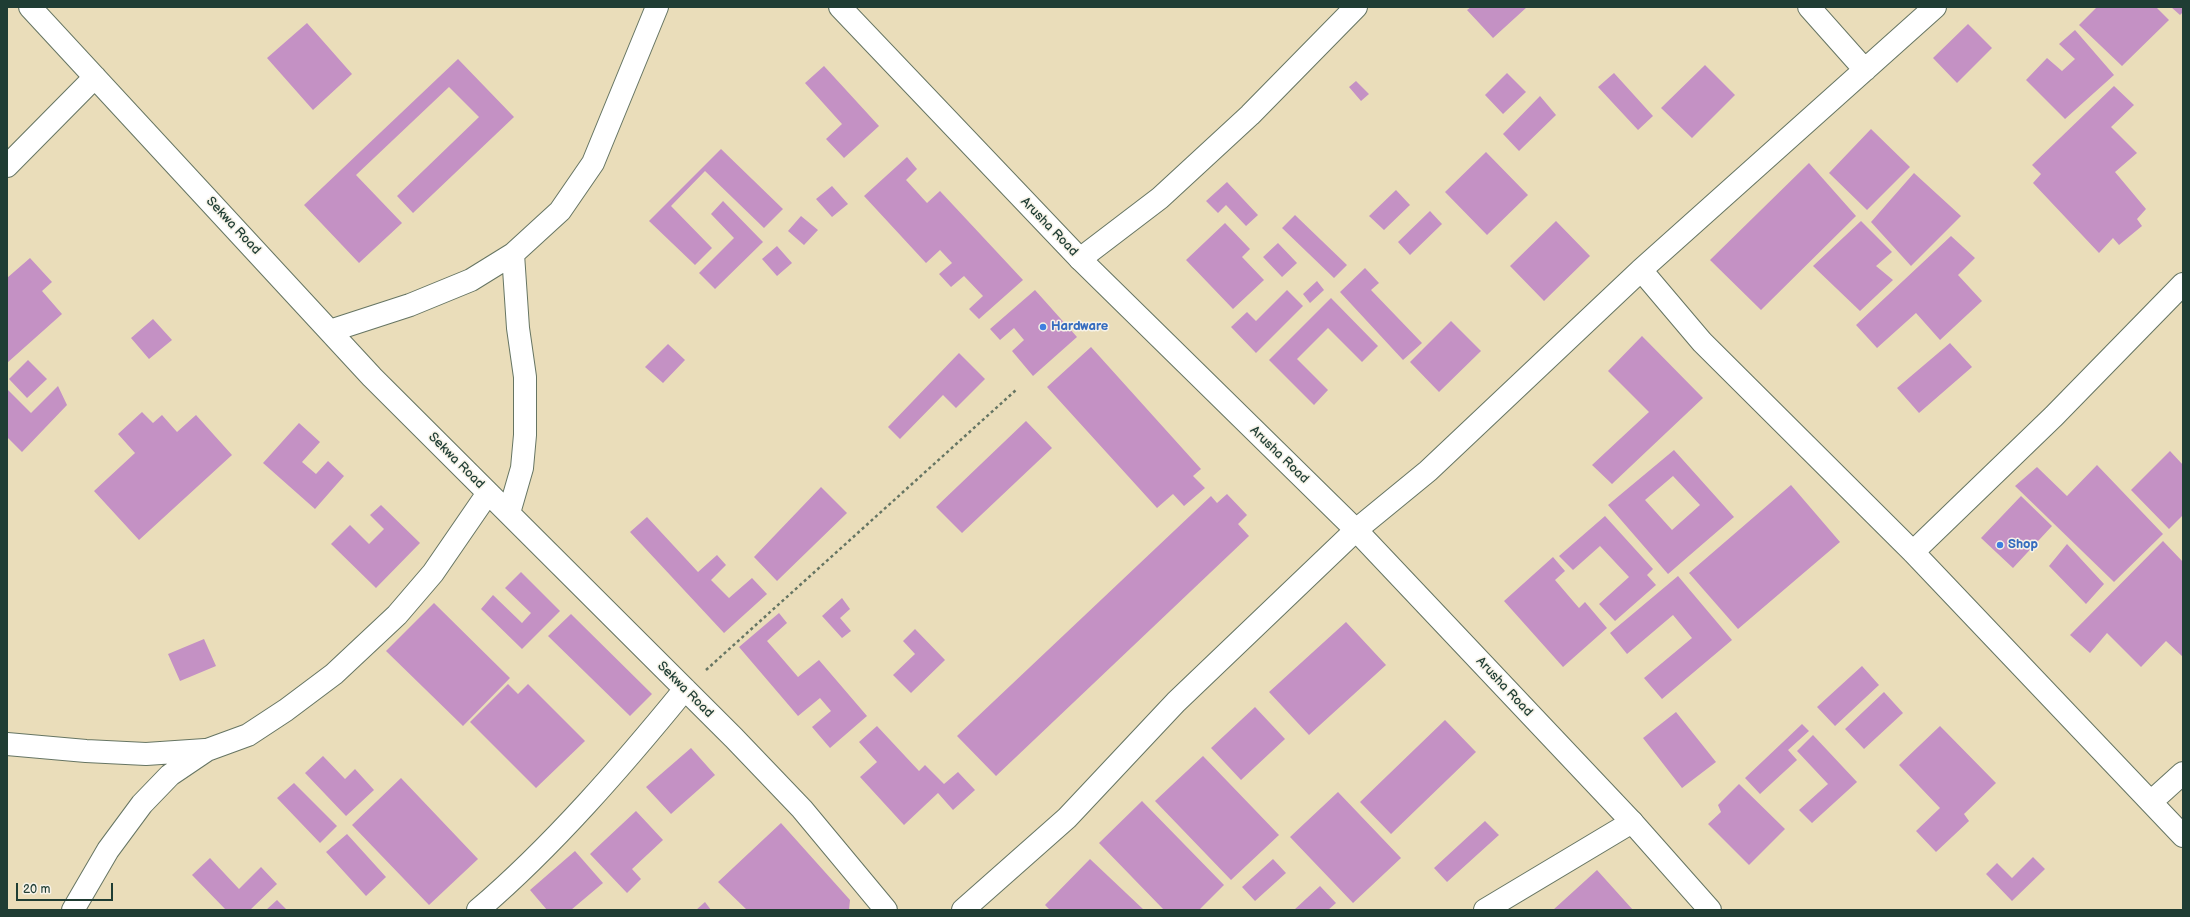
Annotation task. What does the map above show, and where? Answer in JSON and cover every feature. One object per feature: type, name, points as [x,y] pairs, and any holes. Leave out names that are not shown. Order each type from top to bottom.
[{"type":"street","name":"Sekwa Road","points":[[30,7],[372,377],[802,809],[886,910]]},
{"type":"street","points":[[51,29],[53,7]]},
{"type":"street","points":[[330,331],[410,305],[471,280],[513,254],[560,211],[593,164],[657,7]]},
{"type":"street","name":"Arusha Road","points":[[840,7],[1080,259],[1356,530],[1632,822],[1710,910]]},
{"type":"street","points":[[1080,259],[1165,193],[1250,115],[1356,7]]},
{"type":"street","points":[[1809,7],[1865,70]]},
{"type":"street","points":[[962,910],[1067,818],[1176,702],[1356,530],[1428,471],[1641,270],[1935,7]]},
{"type":"street","points":[[7,166],[95,77]]},
{"type":"street","points":[[509,513],[522,468],[525,435],[525,377],[518,328],[513,254]]},
{"type":"street","points":[[1641,270],[1702,342],[1912,552],[2152,801],[2183,836]]},
{"type":"street","points":[[1912,552],[2054,416],[2183,284]]},
{"type":"street","points":[[73,910],[108,850],[142,804],[170,775],[207,750],[248,735],[286,710],[340,668],[397,614],[418,591],[433,573],[488,493]]},
{"type":"street","points":[[478,910],[506,886],[572,817],[635,750],[685,690]]},
{"type":"street","points":[[7,744],[86,751],[146,754],[207,750]]},
{"type":"street","points":[[2152,801],[2183,773]]},
{"type":"street","points":[[1485,910],[1632,822]]},
{"type":"path","points":[[685,690],[1016,390]]},
{"type":"building","points":[[1471,7],[1527,7],[1493,38],[1467,10]]},
{"type":"building","points":[[2097,7],[2156,7],[2169,20],[2122,66],[2079,25]]},
{"type":"building","points":[[2171,7],[2183,7],[2183,12],[2180,15]]},
{"type":"building","points":[[307,23],[352,74],[313,110],[267,58]]},
{"type":"building","points":[[1968,24],[1992,48],[1957,83],[1933,58]]},
{"type":"building","points":[[2075,30],[2114,75],[2065,119],[2026,80],[2047,58],[2062,71],[2075,59],[2059,44]]},
{"type":"building","points":[[458,59],[514,117],[413,213],[397,196],[479,117],[449,87],[356,175],[402,223],[359,263],[304,205]]},
{"type":"building","points":[[1705,65],[1735,95],[1692,138],[1661,108]]},
{"type":"building","points":[[824,66],[879,126],[844,158],[826,139],[842,124],[805,83]]},
{"type":"building","points":[[1507,73],[1526,92],[1503,114],[1485,95]]},
{"type":"building","points":[[1614,73],[1653,116],[1638,130],[1598,87]]},
{"type":"building","points":[[1356,81],[1369,94],[1361,101],[1349,87]]},
{"type":"building","points":[[2114,86],[2134,105],[2111,127],[2137,153],[2115,172],[2146,209],[2137,219],[2142,226],[2119,245],[2113,238],[2099,253],[2033,183],[2041,174],[2032,165]]},
{"type":"building","points":[[1540,96],[1556,115],[1519,151],[1503,134]]},
{"type":"building","points":[[1871,129],[1910,167],[1867,210],[1829,173]]},
{"type":"building","points":[[721,149],[783,209],[764,228],[705,171],[671,206],[712,248],[695,265],[649,221]]},
{"type":"building","points":[[1486,152],[1528,195],[1487,235],[1445,192]]},
{"type":"building","points":[[907,157],[917,169],[906,180],[927,203],[940,191],[1023,280],[979,319],[969,309],[983,296],[964,276],[951,287],[939,274],[952,263],[940,250],[926,263],[864,196]]},
{"type":"building","points":[[1809,163],[1856,216],[1761,310],[1710,260]]},
{"type":"building","points":[[1914,173],[1961,216],[1911,266],[1871,222]]},
{"type":"building","points":[[1227,182],[1258,215],[1246,226],[1226,205],[1218,213],[1206,201]]},
{"type":"building","points":[[832,186],[848,204],[832,217],[816,199]]},
{"type":"building","points":[[1396,190],[1410,205],[1384,230],[1369,216]]},
{"type":"building","points":[[723,201],[763,242],[715,289],[699,273],[734,238],[711,214]]},
{"type":"building","points":[[1430,211],[1442,224],[1410,255],[1398,242]]},
{"type":"building","points":[[1295,215],[1347,265],[1334,278],[1282,228]]},
{"type":"building","points":[[801,216],[818,230],[804,245],[788,231]]},
{"type":"building","points":[[1556,221],[1590,256],[1544,301],[1510,266]]},
{"type":"building","points":[[1861,221],[1892,252],[1876,266],[1893,280],[1860,311],[1813,266]]},
{"type":"building","points":[[1225,223],[1250,249],[1242,257],[1264,280],[1233,309],[1186,260]]},
{"type":"building","points":[[1951,236],[1975,258],[1958,275],[1982,301],[1940,340],[1916,313],[1877,348],[1856,325]]},
{"type":"building","points":[[1278,243],[1297,263],[1282,277],[1263,257]]},
{"type":"building","points":[[777,246],[792,263],[777,276],[762,259]]},
{"type":"building","points":[[30,258],[52,282],[42,291],[62,314],[7,363],[7,278]]},
{"type":"building","points":[[1365,268],[1379,283],[1371,290],[1422,343],[1403,360],[1340,292]]},
{"type":"building","points":[[1317,281],[1324,290],[1310,303],[1303,294]]},
{"type":"building","points":[[1035,290],[1077,337],[1033,376],[1012,351],[1024,340],[1014,328],[1000,340],[990,329]]},
{"type":"building","points":[[1287,290],[1303,306],[1256,353],[1231,327],[1247,312],[1256,321]]},
{"type":"building","points":[[1331,298],[1378,346],[1362,362],[1328,328],[1297,359],[1328,390],[1314,405],[1269,360]]},
{"type":"building","points":[[153,319],[172,340],[149,359],[131,338]]},
{"type":"building","points":[[1451,321],[1481,351],[1439,392],[1410,362]]},
{"type":"building","points":[[1642,336],[1703,398],[1612,484],[1592,465],[1649,412],[1608,371]]},
{"type":"building","points":[[1950,343],[1972,367],[1919,413],[1897,388]]},
{"type":"building","points":[[668,344],[685,360],[663,383],[645,367]]},
{"type":"building","points":[[1091,347],[1201,469],[1193,476],[1205,488],[1184,506],[1173,494],[1157,508],[1047,387]]},
{"type":"building","points":[[959,353],[985,379],[956,408],[943,395],[900,439],[888,427]]},
{"type":"building","points":[[28,360],[47,379],[27,398],[9,379]]},
{"type":"building","points":[[58,386],[67,405],[22,452],[7,437],[7,389],[31,413]]},
{"type":"building","points":[[142,412],[153,423],[162,415],[177,432],[196,415],[232,455],[139,540],[94,491],[135,453],[118,434]]},
{"type":"building","points":[[1026,421],[1052,448],[962,533],[936,507]]},
{"type":"building","points":[[299,423],[320,442],[302,462],[316,474],[328,461],[344,476],[315,509],[263,463]]},
{"type":"building","points":[[1674,450],[1734,517],[1668,574],[1608,505]],"holes":[[[1673,476],[1700,505],[1672,530],[1645,500]]]},
{"type":"building","points":[[2170,451],[2183,465],[2183,515],[2169,529],[2131,490]]},
{"type":"building","points":[[2097,465],[2163,534],[2114,582],[2015,486],[2037,467],[2067,496]]},
{"type":"building","points":[[1791,485],[1840,542],[1738,629],[1689,573]]},
{"type":"building","points":[[821,487],[847,513],[777,581],[754,557]]},
{"type":"building","points":[[1227,494],[1247,515],[1238,524],[1249,536],[996,776],[957,736],[1211,496],[1217,503]]},
{"type":"building","points":[[2021,496],[2052,526],[2013,568],[1981,538]]},
{"type":"building","points":[[381,505],[420,543],[376,588],[331,544],[350,525],[369,544],[384,529],[370,515]]},
{"type":"building","points":[[1605,516],[1653,569],[1647,575],[1656,585],[1615,621],[1599,604],[1629,577],[1600,546],[1573,570],[1559,556]]},
{"type":"building","points":[[647,517],[698,572],[717,555],[726,565],[711,580],[729,598],[752,578],[767,594],[724,633],[630,532]]},
{"type":"building","points":[[2163,541],[2183,562],[2183,657],[2166,641],[2141,667],[2107,633],[2090,653],[2070,635]]},
{"type":"building","points":[[2067,544],[2104,584],[2086,604],[2049,566]]},
{"type":"building","points":[[1553,557],[1565,571],[1555,580],[1579,608],[1585,602],[1607,628],[1563,667],[1504,601]]},
{"type":"building","points":[[521,572],[560,611],[522,649],[481,609],[493,595],[522,623],[531,613],[505,588]]},
{"type":"building","points":[[1678,576],[1732,640],[1662,699],[1644,678],[1692,638],[1673,615],[1627,654],[1610,633]]},
{"type":"building","points":[[842,598],[850,609],[840,618],[851,631],[842,638],[822,616]]},
{"type":"building","points":[[434,603],[510,678],[463,726],[386,651]]},
{"type":"building","points":[[779,613],[787,623],[767,641],[798,677],[819,660],[867,716],[830,748],[812,727],[831,711],[820,698],[798,716],[739,647]]},
{"type":"building","points":[[571,614],[652,694],[630,716],[548,636]]},
{"type":"building","points":[[1346,622],[1386,665],[1309,735],[1269,692]]},
{"type":"building","points":[[915,629],[945,660],[911,693],[893,675],[915,654],[903,641]]},
{"type":"building","points":[[204,639],[216,666],[180,681],[168,654]]},
{"type":"building","points":[[1862,666],[1879,685],[1835,726],[1817,707]]},
{"type":"building","points":[[508,684],[518,694],[528,684],[585,741],[536,788],[470,722]]},
{"type":"building","points":[[1884,692],[1903,713],[1864,749],[1845,729]]},
{"type":"building","points":[[1255,707],[1285,739],[1241,780],[1211,748]]},
{"type":"building","points":[[1676,712],[1716,762],[1682,788],[1643,738]]},
{"type":"building","points":[[1445,720],[1476,752],[1391,834],[1360,802]]},
{"type":"building","points":[[1802,724],[1809,731],[1788,750],[1797,760],[1760,794],[1745,778]]},
{"type":"building","points":[[877,726],[919,771],[925,765],[944,784],[958,772],[975,790],[953,810],[938,793],[904,825],[860,777],[877,762],[859,742]]},
{"type":"building","points":[[1940,726],[1996,783],[1964,814],[1969,821],[1936,852],[1916,831],[1940,808],[1899,765]]},
{"type":"building","points":[[1813,735],[1857,782],[1812,823],[1799,810],[1828,784],[1797,751]]},
{"type":"building","points":[[691,748],[715,775],[671,814],[646,787]]},
{"type":"building","points":[[323,756],[345,779],[355,769],[374,790],[346,816],[305,773]]},
{"type":"building","points":[[1203,756],[1279,835],[1231,880],[1155,801]]},
{"type":"building","points":[[401,778],[478,859],[429,905],[352,825]]},
{"type":"building","points":[[294,783],[337,826],[320,843],[277,798]]},
{"type":"building","points":[[1739,784],[1785,829],[1749,865],[1708,824],[1721,812],[1718,805]]},
{"type":"building","points":[[1338,792],[1401,858],[1353,903],[1290,837]]},
{"type":"building","points":[[1142,801],[1224,885],[1199,910],[1164,910],[1099,843]]},
{"type":"building","points":[[636,811],[663,840],[632,869],[641,879],[627,893],[590,854]]},
{"type":"building","points":[[1485,821],[1499,835],[1447,882],[1434,868]]},
{"type":"building","points":[[781,823],[850,900],[849,910],[747,910],[718,882]]},
{"type":"building","points":[[347,834],[386,877],[366,896],[326,852]]},
{"type":"building","points":[[575,851],[603,883],[571,910],[547,910],[530,890]]},
{"type":"building","points":[[2033,857],[2045,869],[2012,901],[1986,874],[1997,863],[2012,878]]},
{"type":"building","points":[[210,858],[239,889],[261,867],[277,884],[250,910],[226,910],[192,875]]},
{"type":"building","points":[[1090,859],[1144,910],[1050,910],[1045,905]]},
{"type":"building","points":[[1273,859],[1286,873],[1255,901],[1242,887]]},
{"type":"building","points":[[1597,870],[1633,910],[1553,910]]},
{"type":"building","points":[[1320,886],[1336,903],[1328,910],[1294,910]]},
{"type":"building","points":[[277,900],[287,910],[266,910]]},
{"type":"building","points":[[705,902],[711,910],[696,910]]},
{"type":"place","name":"Hardware","points":[[1043,327]]},
{"type":"place","name":"Shop","points":[[2000,545]]}]
